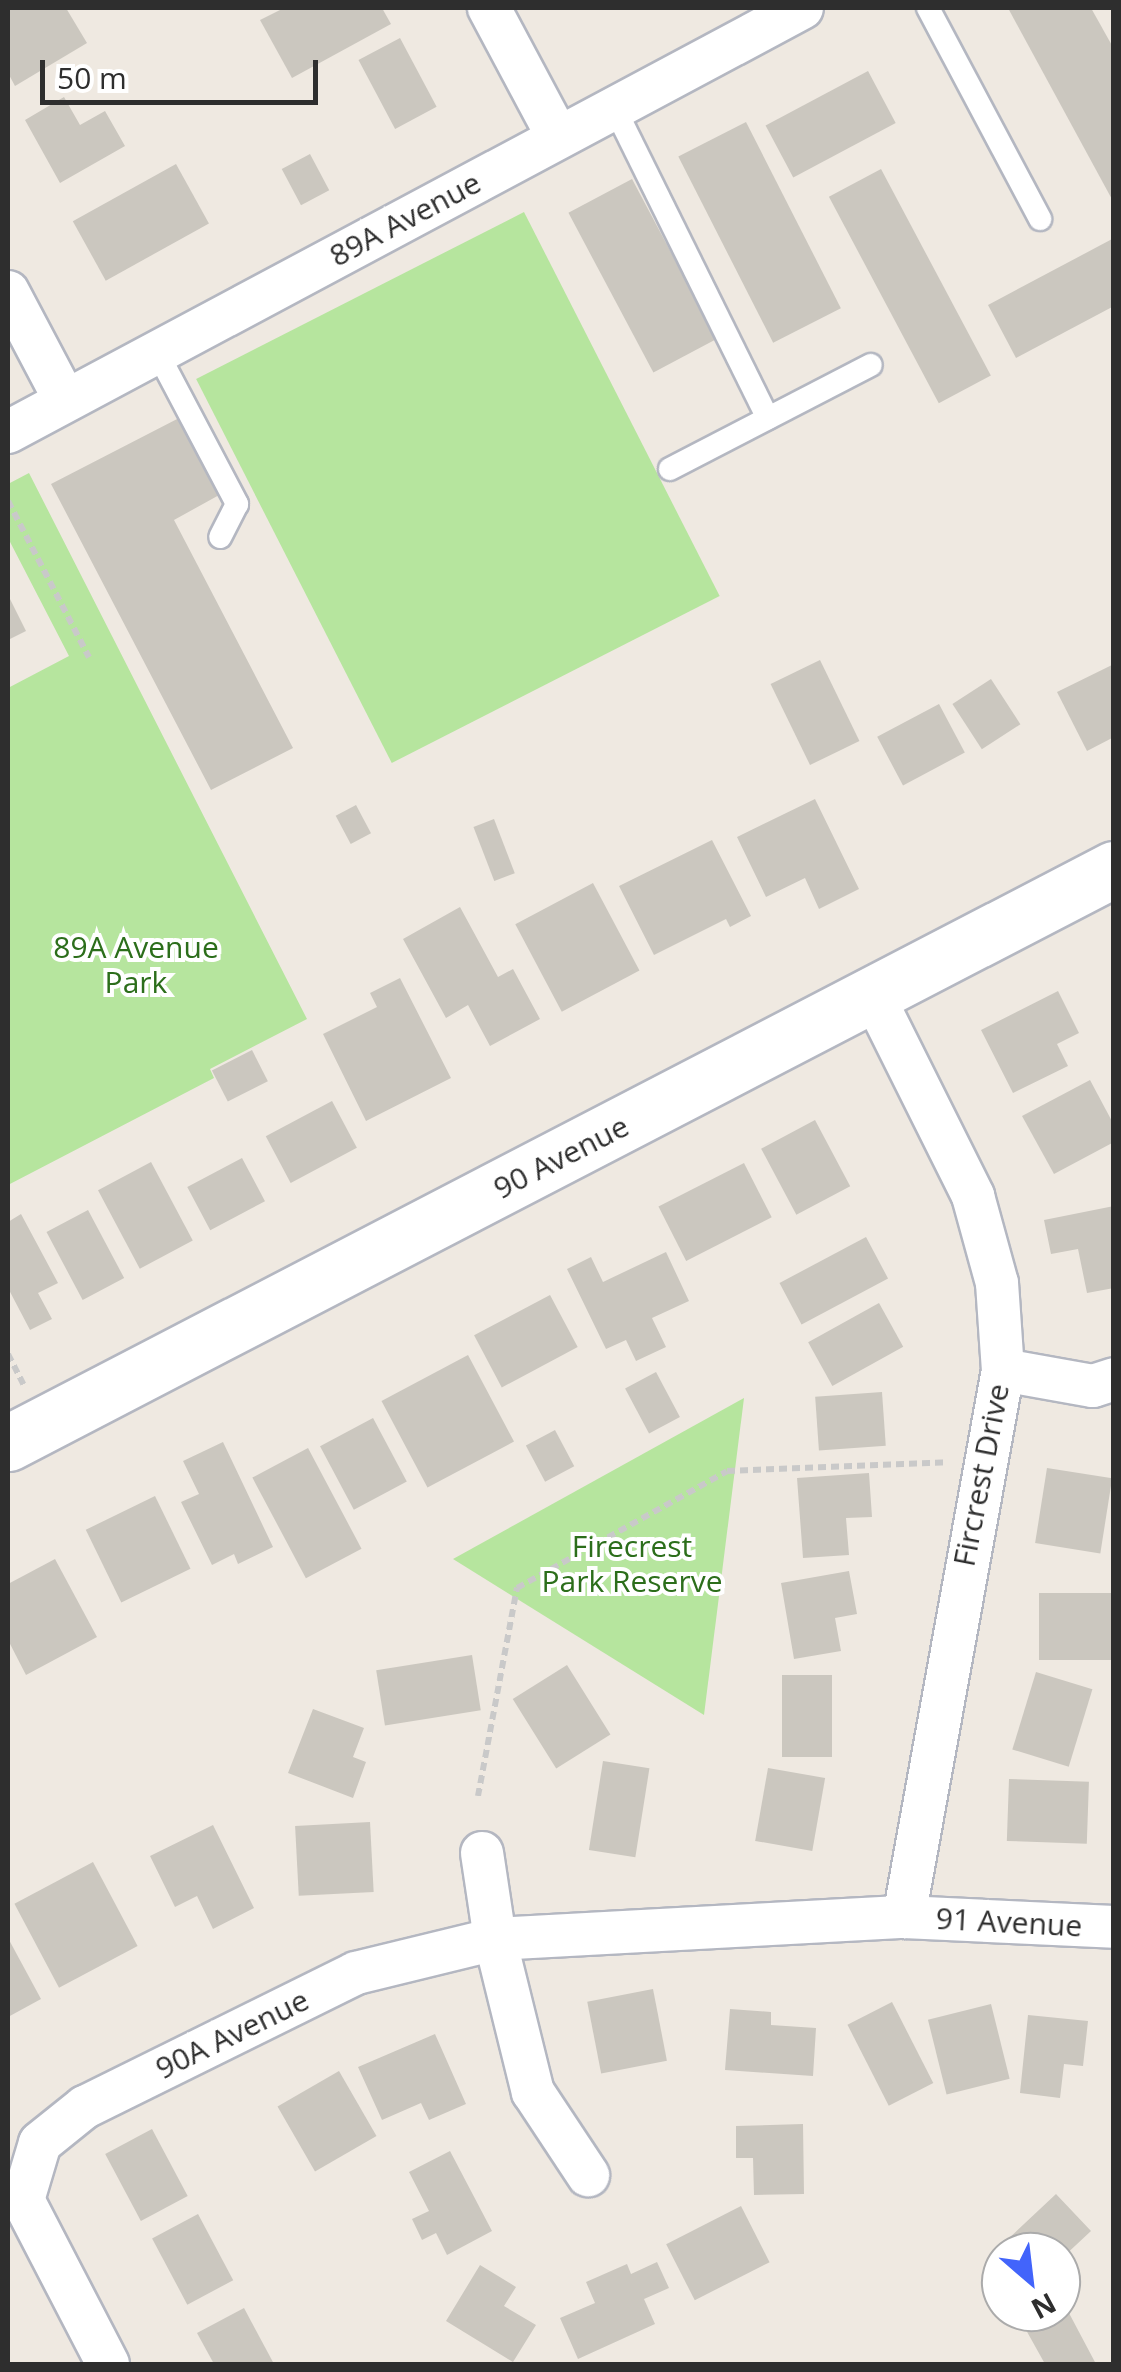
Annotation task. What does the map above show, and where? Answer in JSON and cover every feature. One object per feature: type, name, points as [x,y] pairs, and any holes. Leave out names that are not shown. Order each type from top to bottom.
[{"type":"street","points":[[488,8],[558,136]]},
{"type":"street","name":"89A Avenue","points":[[8,432],[802,8]]},
{"type":"street","points":[[8,292],[64,400]]},
{"type":"street","name":"90 Avenue","points":[[8,1443],[1114,870]]},
{"type":"street","name":"Fircrest Drive","points":[[874,996],[973,1196],[997,1283],[1002,1370],[904,1917]]},
{"type":"street","points":[[1002,1370],[1092,1386],[1114,1379]]},
{"type":"street","points":[[482,1853],[495,1938],[534,2092],[588,2175]]},
{"type":"street","name":"91 Avenue","points":[[904,1917],[1114,1928]]},
{"type":"street","name":"90A Avenue","points":[[98,2361],[23,2200],[40,2144],[85,2107],[356,1973],[495,1938],[904,1917]]},
{"type":"lane","points":[[928,8],[1040,219]]},
{"type":"lane","points":[[614,107],[768,418]]},
{"type":"lane","points":[[156,352],[237,504],[220,536]]},
{"type":"lane","points":[[670,469],[871,365]]},
{"type":"path","points":[[8,500],[89,656]]},
{"type":"path","points":[[8,1354],[26,1388]]},
{"type":"path","points":[[478,1796],[517,1588],[727,1471],[954,1461]]},
{"type":"green space","points":[[524,212],[720,596],[392,763],[196,379]]},
{"type":"green space","name":"89A Avenue Park","points":[[29,473],[307,1019],[210,1069],[214,1078],[8,1185],[8,688],[69,656],[8,538],[8,484]]},
{"type":"green space","name":"Firecrest Park Reserve","points":[[744,1398],[704,1715],[453,1559]]},
{"type":"building","points":[[8,8],[66,8],[87,43],[15,86],[8,73]]},
{"type":"building","points":[[284,8],[382,8],[391,24],[292,78],[260,20]]},
{"type":"building","points":[[1008,8],[1091,8],[1114,49],[1114,203]]},
{"type":"building","points":[[400,38],[437,107],[395,129],[359,60]]},
{"type":"building","points":[[868,71],[896,123],[793,178],[766,125]]},
{"type":"building","points":[[64,97],[80,125],[105,111],[125,146],[60,183],[25,120]]},
{"type":"building","points":[[746,122],[841,308],[773,343],[678,157]]},
{"type":"building","points":[[310,154],[329,190],[301,205],[282,169]]},
{"type":"building","points":[[176,164],[209,223],[106,281],[73,221]]},
{"type":"building","points":[[881,169],[991,376],[939,403],[829,197]]},
{"type":"building","points":[[632,179],[717,339],[653,373],[568,213]]},
{"type":"building","points":[[1114,238],[1114,306],[1016,358],[988,305]]},
{"type":"building","points":[[181,417],[221,494],[174,520],[293,748],[211,790],[51,484]]},
{"type":"building","points":[[8,595],[26,631],[8,640]]},
{"type":"building","points":[[820,660],[859,741],[810,765],[771,684]]},
{"type":"building","points":[[1114,664],[1114,737],[1087,751],[1057,692]]},
{"type":"building","points":[[991,679],[1020,724],[982,749],[952,704]]},
{"type":"building","points":[[939,704],[965,753],[903,785],[877,737]]},
{"type":"building","points":[[815,799],[859,889],[819,909],[805,878],[766,897],[737,837]]},
{"type":"building","points":[[356,805],[371,833],[351,844],[336,816]]},
{"type":"building","points":[[494,819],[515,873],[494,881],[473,827]]},
{"type":"building","points":[[712,840],[751,916],[730,927],[726,919],[654,955],[619,886]]},
{"type":"building","points":[[593,883],[639,970],[562,1012],[515,924]]},
{"type":"building","points":[[460,907],[498,977],[513,969],[540,1019],[490,1046],[468,1005],[446,1018],[403,939]]},
{"type":"building","points":[[400,978],[451,1078],[366,1121],[323,1034],[377,1007],[370,993]]},
{"type":"building","points":[[1058,991],[1079,1033],[1057,1044],[1068,1066],[1013,1093],[981,1030]]},
{"type":"building","points":[[252,1050],[268,1081],[228,1102],[212,1070]]},
{"type":"building","points":[[1090,1080],[1114,1125],[1114,1142],[1054,1174],[1022,1116]]},
{"type":"building","points":[[332,1101],[357,1148],[291,1183],[266,1136]]},
{"type":"building","points":[[815,1120],[850,1186],[796,1215],[761,1149]]},
{"type":"building","points":[[242,1158],[265,1201],[210,1230],[187,1187]]},
{"type":"building","points":[[151,1162],[193,1241],[140,1269],[98,1190]]},
{"type":"building","points":[[744,1163],[772,1217],[686,1261],[658,1207]]},
{"type":"building","points":[[1114,1206],[1114,1288],[1087,1293],[1078,1249],[1051,1254],[1044,1220]]},
{"type":"building","points":[[88,1210],[124,1278],[83,1300],[47,1232]]},
{"type":"building","points":[[21,1214],[58,1283],[38,1293],[52,1319],[30,1330],[8,1288],[8,1222]]},
{"type":"building","points":[[866,1237],[888,1278],[802,1325],[779,1283]]},
{"type":"building","points":[[666,1252],[689,1301],[652,1318],[666,1347],[636,1361],[626,1340],[606,1349],[567,1269],[591,1257],[603,1282]]},
{"type":"building","points":[[550,1295],[578,1347],[502,1387],[474,1335]]},
{"type":"building","points":[[879,1303],[903,1347],[832,1386],[808,1342]]},
{"type":"building","points":[[468,1355],[514,1442],[427,1488],[381,1401]]},
{"type":"building","points":[[656,1372],[680,1417],[649,1433],[625,1388]]},
{"type":"building","points":[[882,1392],[886,1446],[819,1451],[815,1397]]},
{"type":"building","points":[[373,1418],[407,1482],[354,1510],[320,1446]]},
{"type":"building","points":[[555,1430],[574,1466],[545,1482],[526,1445]]},
{"type":"building","points":[[223,1442],[273,1547],[238,1564],[234,1554],[212,1565],[181,1502],[199,1494],[183,1461]]},
{"type":"building","points":[[308,1448],[362,1549],[306,1578],[252,1478]]},
{"type":"building","points":[[1047,1468],[1112,1478],[1100,1553],[1035,1543]]},
{"type":"building","points":[[869,1473],[872,1517],[846,1518],[849,1555],[803,1558],[797,1478]]},
{"type":"building","points":[[155,1496],[191,1569],[121,1603],[86,1530]]},
{"type":"building","points":[[55,1559],[97,1637],[26,1675],[8,1640],[8,1584]]},
{"type":"building","points":[[849,1571],[857,1614],[835,1618],[841,1651],[794,1659],[781,1583]]},
{"type":"building","points":[[1039,1593],[1114,1593],[1114,1660],[1039,1660]]},
{"type":"building","points":[[472,1655],[481,1710],[385,1725],[376,1670]]},
{"type":"building","points":[[567,1665],[610,1735],[556,1768],[513,1699]]},
{"type":"building","points":[[1036,1672],[1092,1689],[1069,1767],[1012,1749]]},
{"type":"building","points":[[782,1675],[832,1675],[832,1757],[782,1757]]},
{"type":"building","points":[[313,1709],[364,1728],[353,1757],[366,1762],[353,1798],[288,1773]]},
{"type":"building","points":[[603,1761],[649,1768],[635,1857],[589,1850]]},
{"type":"building","points":[[768,1768],[825,1778],[812,1851],[755,1841]]},
{"type":"building","points":[[1009,1779],[1089,1782],[1087,1844],[1007,1841]]},
{"type":"building","points":[[370,1822],[374,1892],[299,1896],[295,1826]]},
{"type":"building","points":[[213,1825],[254,1908],[213,1929],[197,1896],[175,1907],[150,1856]]},
{"type":"building","points":[[93,1862],[138,1946],[59,1988],[14,1904]]},
{"type":"building","points":[[8,1938],[41,1999],[8,2017]]},
{"type":"building","points":[[653,1989],[667,2061],[601,2073],[587,2002]]},
{"type":"building","points":[[892,2002],[933,2083],[889,2106],[847,2025]]},
{"type":"building","points":[[991,2004],[1010,2079],[947,2094],[928,2020]]},
{"type":"building","points":[[730,2009],[771,2012],[771,2025],[816,2028],[813,2076],[725,2070]]},
{"type":"building","points":[[1028,2015],[1088,2021],[1083,2066],[1064,2064],[1060,2098],[1020,2093]]},
{"type":"building","points":[[435,2034],[466,2104],[429,2120],[421,2103],[382,2120],[358,2067]]},
{"type":"building","points":[[339,2071],[376,2136],[315,2171],[278,2106]]},
{"type":"building","points":[[803,2124],[804,2194],[754,2195],[753,2158],[736,2158],[736,2126]]},
{"type":"building","points":[[152,2129],[188,2196],[141,2221],[105,2154]]},
{"type":"building","points":[[450,2151],[492,2231],[447,2255],[436,2233],[422,2240],[412,2219],[429,2211],[409,2172]]},
{"type":"building","points":[[1056,2194],[1091,2231],[1081,2240],[1081,2232],[1016,2232]]},
{"type":"building","points":[[741,2206],[770,2262],[695,2300],[666,2244]]},
{"type":"building","points":[[198,2214],[233,2280],[187,2305],[152,2238]]},
{"type":"building","points":[[657,2262],[669,2288],[644,2299],[655,2324],[578,2359],[560,2318],[595,2303],[586,2282],[627,2264],[631,2274]]},
{"type":"building","points":[[480,2265],[516,2287],[504,2306],[536,2325],[513,2362],[446,2321]]},
{"type":"building","points":[[244,2308],[274,2364],[214,2364],[197,2333]]},
{"type":"building","points":[[1027,2332],[1079,2332],[1096,2364],[1045,2364]]}]
